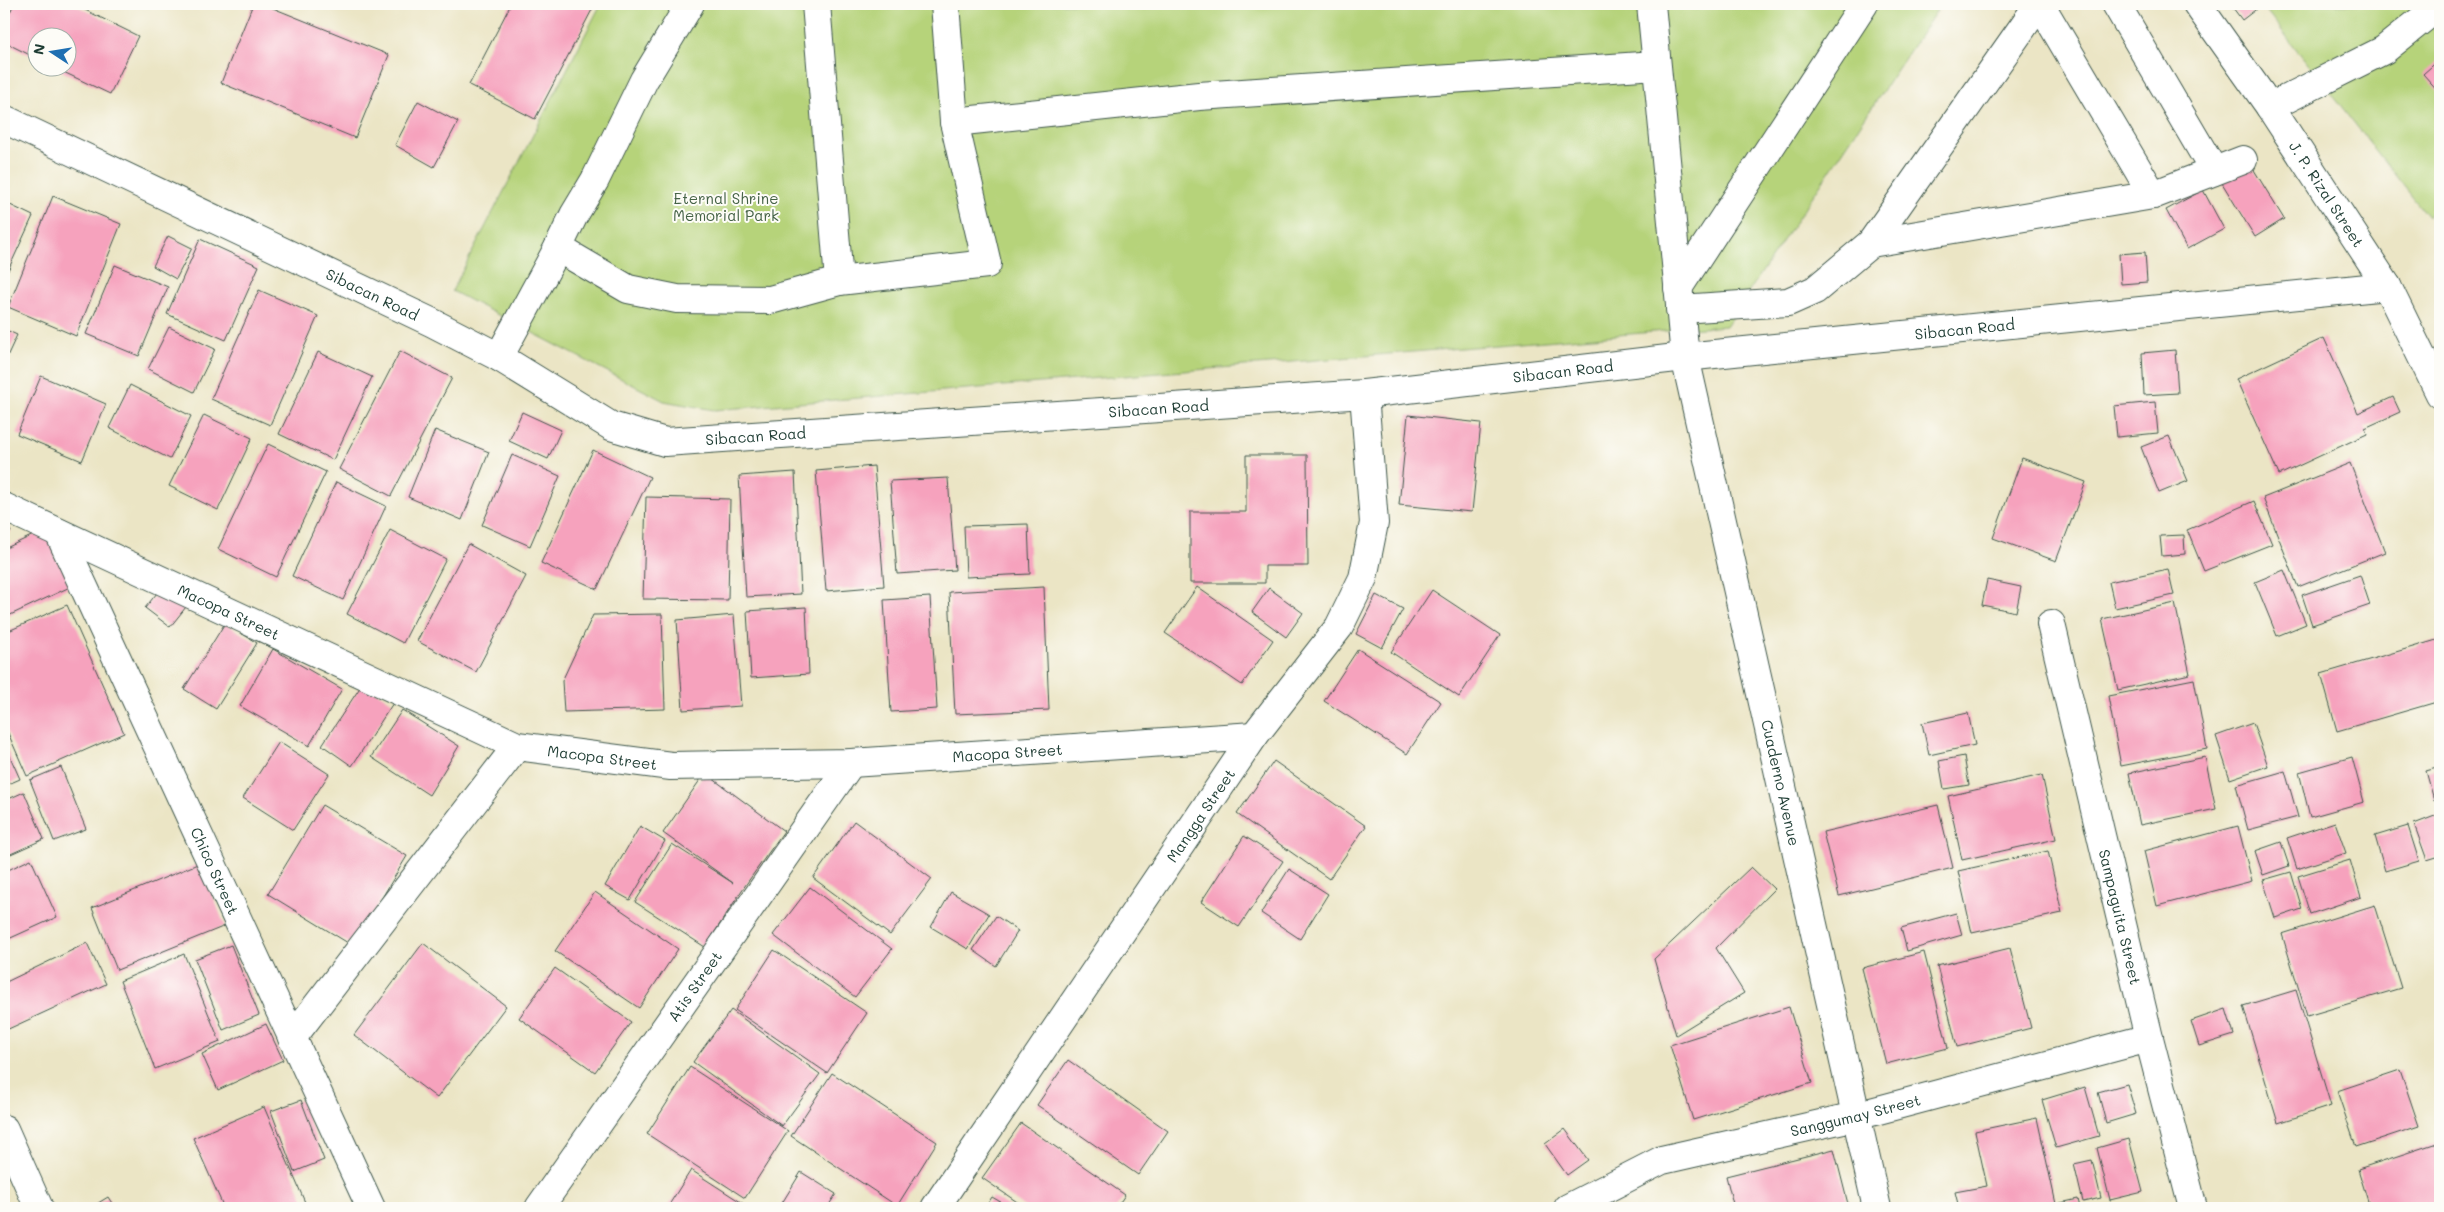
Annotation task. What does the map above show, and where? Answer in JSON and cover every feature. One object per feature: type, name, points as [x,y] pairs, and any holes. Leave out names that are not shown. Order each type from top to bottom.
[{"type":"street","points":[[499,357],[574,215],[595,180],[644,80],[690,4]]},
{"type":"street","points":[[816,4],[838,281]]},
{"type":"street","points":[[558,248],[628,289],[676,299],[770,300],[838,281],[987,264],[954,122],[945,4]]},
{"type":"street","name":"Cuaderno Avenue","points":[[1651,4],[1685,357],[1877,1208]]},
{"type":"street","points":[[1679,298],[1864,4]]},
{"type":"street","points":[[1679,298],[1788,302],[1816,290],[1871,243],[2040,4],[2153,195]]},
{"type":"street","points":[[2116,4],[2214,171]]},
{"type":"street","name":"J. P. Rizal Street","points":[[2197,4],[2270,107],[2387,286],[2440,394]]},
{"type":"street","points":[[2270,107],[2384,50],[2440,5]]},
{"type":"street","points":[[954,122],[1199,96],[1656,65]]},
{"type":"street","name":"Sibacan Road","points":[[4,120],[431,322],[499,357],[611,426],[665,442],[1364,394],[1685,357],[2387,286]]},
{"type":"street","points":[[1871,243],[2153,195],[2243,160]]},
{"type":"street","name":"Mangga Street","points":[[935,1208],[1254,736],[1339,627],[1362,578],[1374,523],[1364,394]]},
{"type":"street","name":"Macopa Street","points":[[4,507],[517,746],[671,766],[850,763],[1254,736]]},
{"type":"street","name":"Chico Street","points":[[59,533],[371,1208]]},
{"type":"street","name":"Sampaguita Street","points":[[2051,624],[2149,1038],[2193,1208]]},
{"type":"street","points":[[292,1038],[517,746]]},
{"type":"street","name":"Atis Street","points":[[539,1208],[850,763]]},
{"type":"street","name":"Sanggumay Street","points":[[1568,1208],[1662,1160],[1856,1116],[2149,1038]]},
{"type":"street","points":[[4,1129],[39,1208]]},
{"type":"green space","name":"Eternal Shrine Memorial Park","points":[[601,4],[1941,4],[1726,326],[714,410],[664,401],[452,291]]},
{"type":"green space","points":[[2261,4],[2440,4],[2440,198],[2428,217]]},
{"type":"building","points":[[14,4],[73,4],[138,36],[110,94],[76,78],[78,78],[78,28],[28,28],[28,54],[4,42],[4,24]]},
{"type":"building","points":[[253,4],[263,4],[389,55],[355,138],[221,83]]},
{"type":"building","points":[[511,4],[595,4],[535,119],[469,85]]},
{"type":"building","points":[[2230,4],[2263,4],[2242,20]]},
{"type":"building","points":[[2440,59],[2440,93],[2423,74]]},
{"type":"building","points":[[418,101],[458,122],[434,167],[395,145]]},
{"type":"building","points":[[2251,165],[2284,219],[2255,237],[2222,183]]},
{"type":"building","points":[[2203,190],[2224,229],[2187,249],[2166,210]]},
{"type":"building","points":[[53,196],[121,224],[76,336],[8,307]]},
{"type":"building","points":[[4,202],[33,216],[4,279]]},
{"type":"building","points":[[168,236],[192,248],[176,279],[153,266]]},
{"type":"building","points":[[200,239],[259,266],[226,340],[167,314]]},
{"type":"building","points":[[2145,252],[2147,282],[2121,284],[2119,254]]},
{"type":"building","points":[[115,265],[168,287],[139,356],[86,334]]},
{"type":"building","points":[[259,290],[318,316],[270,425],[211,399]]},
{"type":"building","points":[[169,327],[215,349],[194,392],[148,369]]},
{"type":"building","points":[[4,329],[17,335],[4,363]]},
{"type":"building","points":[[2324,338],[2358,413],[2393,397],[2400,412],[2365,428],[2367,434],[2279,475],[2236,379]]},
{"type":"building","points":[[2175,350],[2178,393],[2144,395],[2142,353]]},
{"type":"building","points":[[400,351],[452,378],[391,496],[339,469]]},
{"type":"building","points":[[318,352],[372,377],[333,460],[279,434]]},
{"type":"building","points":[[41,376],[106,404],[82,461],[17,434]]},
{"type":"building","points":[[130,385],[191,416],[170,459],[109,428]]},
{"type":"building","points":[[2155,402],[2158,433],[2117,437],[2114,406]]},
{"type":"building","points":[[522,412],[561,430],[548,459],[509,441]]},
{"type":"building","points":[[204,415],[252,438],[218,510],[169,486]]},
{"type":"building","points":[[1408,415],[1481,423],[1472,512],[1399,505]]},
{"type":"building","points":[[435,430],[489,452],[462,520],[408,497]]},
{"type":"building","points":[[2169,436],[2188,481],[2159,493],[2141,447]]},
{"type":"building","points":[[268,444],[326,472],[276,577],[218,549]]},
{"type":"building","points":[[593,450],[650,477],[597,589],[541,563]]},
{"type":"building","points":[[512,455],[560,476],[530,546],[482,525]]},
{"type":"building","points":[[1246,455],[1307,455],[1308,566],[1265,566],[1265,583],[1190,583],[1190,512],[1246,512]]},
{"type":"building","points":[[2022,458],[2086,482],[2056,561],[1993,538]]},
{"type":"building","points":[[2350,463],[2385,552],[2298,587],[2263,498]]},
{"type":"building","points":[[874,466],[884,586],[826,591],[816,471]]},
{"type":"building","points":[[795,472],[801,594],[746,597],[739,476]]},
{"type":"building","points":[[948,478],[955,570],[897,574],[890,481]]},
{"type":"building","points":[[336,482],[386,506],[343,600],[292,576]]},
{"type":"building","points":[[646,497],[730,499],[728,600],[643,599]]},
{"type":"building","points":[[2254,501],[2272,544],[2204,571],[2187,530]]},
{"type":"building","points":[[4,519],[11,532],[4,536]]},
{"type":"building","points":[[1028,524],[1030,574],[966,577],[964,526]]},
{"type":"building","points":[[46,529],[72,586],[6,617],[4,612],[4,549]]},
{"type":"building","points":[[390,530],[446,559],[403,643],[347,614]]},
{"type":"building","points":[[2184,535],[2185,554],[2162,556],[2160,536]]},
{"type":"building","points":[[468,544],[526,576],[476,672],[417,641]]},
{"type":"building","points":[[2168,569],[2174,595],[2115,608],[2109,582]]},
{"type":"building","points":[[2284,570],[2306,624],[2277,636],[2255,582]]},
{"type":"building","points":[[2360,575],[2370,605],[2312,625],[2302,595]]},
{"type":"building","points":[[1987,580],[2021,587],[2016,612],[1982,605]]},
{"type":"building","points":[[1044,587],[1049,710],[955,714],[949,592]]},
{"type":"building","points":[[1197,587],[1273,640],[1242,685],[1165,633]]},
{"type":"building","points":[[161,588],[186,607],[170,627],[145,608]]},
{"type":"building","points":[[1269,588],[1303,613],[1286,637],[1252,612]]},
{"type":"building","points":[[1432,590],[1500,635],[1459,697],[1391,652]]},
{"type":"building","points":[[1376,595],[1403,609],[1382,648],[1356,634]]},
{"type":"building","points":[[930,597],[937,709],[891,712],[884,600]]},
{"type":"building","points":[[2175,603],[2190,674],[2118,690],[2102,619]]},
{"type":"building","points":[[67,605],[124,733],[27,776],[4,724],[4,633]]},
{"type":"building","points":[[806,607],[809,674],[751,678],[747,611]]},
{"type":"building","points":[[662,614],[665,709],[564,712],[562,681],[593,615]]},
{"type":"building","points":[[734,615],[741,706],[683,710],[677,620]]},
{"type":"building","points":[[225,623],[257,643],[216,709],[184,689]]},
{"type":"building","points":[[2440,639],[2440,701],[2337,731],[2321,674]]},
{"type":"building","points":[[273,649],[342,689],[309,746],[240,706]]},
{"type":"building","points":[[1358,649],[1441,702],[1407,754],[1324,701]]},
{"type":"building","points":[[2194,679],[2207,749],[2121,766],[2108,696]]},
{"type":"building","points":[[363,683],[393,703],[352,766],[322,745]]},
{"type":"building","points":[[402,710],[459,746],[429,795],[371,757]]},
{"type":"building","points":[[1968,713],[1975,745],[1929,755],[1922,723]]},
{"type":"building","points":[[2253,723],[2268,766],[2230,779],[2216,736]]},
{"type":"building","points":[[279,742],[329,774],[293,830],[243,798]]},
{"type":"building","points":[[4,743],[20,779],[4,786]]},
{"type":"building","points":[[1964,756],[1969,785],[1944,789],[1939,761]]},
{"type":"building","points":[[2205,757],[2216,809],[2140,825],[2129,773]]},
{"type":"building","points":[[2352,757],[2364,802],[2310,817],[2299,772]]},
{"type":"building","points":[[1274,761],[1366,826],[1329,879],[1237,814]]},
{"type":"building","points":[[61,767],[86,829],[54,841],[30,780]]},
{"type":"building","points":[[2440,767],[2440,798],[2434,800],[2426,771]]},
{"type":"building","points":[[2285,771],[2298,817],[2248,830],[2236,785]]},
{"type":"building","points":[[705,773],[784,831],[742,890],[705,947],[635,902],[672,844],[733,883],[663,833]]},
{"type":"building","points":[[2042,775],[2056,839],[1962,860],[1948,796]]},
{"type":"building","points":[[24,792],[44,839],[4,857],[4,801]]},
{"type":"building","points":[[322,805],[407,856],[353,946],[268,894]]},
{"type":"building","points":[[1938,805],[1953,868],[1839,896],[1823,832]]},
{"type":"building","points":[[2440,814],[2440,856],[2427,860],[2414,824]]},
{"type":"building","points":[[854,821],[932,879],[890,935],[813,878]]},
{"type":"building","points":[[2335,822],[2346,853],[2297,869],[2287,838]]},
{"type":"building","points":[[640,826],[665,841],[630,900],[605,886]]},
{"type":"building","points":[[2238,826],[2252,881],[2157,906],[2144,851]]},
{"type":"building","points":[[2408,826],[2419,861],[2385,871],[2375,836]]},
{"type":"building","points":[[1244,836],[1283,861],[1239,927],[1201,902]]},
{"type":"building","points":[[2281,842],[2289,866],[2263,875],[2255,851]]},
{"type":"building","points":[[2048,851],[2062,913],[1972,933],[1958,871]]},
{"type":"building","points":[[31,859],[57,917],[4,941],[4,872]]},
{"type":"building","points":[[2350,860],[2361,897],[2310,914],[2298,876]]},
{"type":"building","points":[[200,863],[225,926],[117,970],[92,908]]},
{"type":"building","points":[[1751,867],[1774,889],[1716,948],[1744,993],[1676,1035],[1654,959]]},
{"type":"building","points":[[1289,869],[1328,894],[1300,939],[1261,913]]},
{"type":"building","points":[[2291,872],[2302,909],[2275,918],[2263,880]]},
{"type":"building","points":[[810,887],[892,949],[855,997],[773,935]]},
{"type":"building","points":[[595,892],[678,949],[639,1008],[555,951]]},
{"type":"building","points":[[951,892],[989,914],[968,949],[931,927]]},
{"type":"building","points":[[2375,905],[2401,988],[2307,1016],[2282,934]]},
{"type":"building","points":[[1956,913],[1962,935],[1907,951],[1901,928]]},
{"type":"building","points":[[996,916],[1018,931],[996,966],[973,950]]},
{"type":"building","points":[[87,943],[106,984],[4,1031],[4,983]]},
{"type":"building","points":[[423,943],[506,1006],[437,1098],[354,1035]]},
{"type":"building","points":[[231,945],[259,1015],[223,1030],[195,959]]},
{"type":"building","points":[[2010,948],[2031,1028],[1957,1047],[1937,966]]},
{"type":"building","points":[[774,950],[867,1013],[827,1073],[735,1010]]},
{"type":"building","points":[[1924,952],[1948,1048],[1886,1064],[1862,968]]},
{"type":"building","points":[[184,954],[220,1042],[155,1069],[120,981]]},
{"type":"building","points":[[555,968],[631,1022],[595,1072],[519,1018]]},
{"type":"building","points":[[2296,990],[2331,1106],[2278,1123],[2243,1006]]},
{"type":"building","points":[[1789,1007],[1812,1083],[1693,1120],[1670,1045]]},
{"type":"building","points":[[2226,1009],[2234,1035],[2199,1046],[2191,1021]]},
{"type":"building","points":[[731,1010],[820,1074],[782,1126],[693,1062]]},
{"type":"building","points":[[266,1024],[283,1060],[218,1090],[202,1054]]},
{"type":"building","points":[[1068,1060],[1168,1131],[1138,1175],[1037,1105]]},
{"type":"building","points":[[690,1067],[788,1131],[745,1198],[647,1134]]},
{"type":"building","points":[[2400,1070],[2419,1126],[2356,1147],[2337,1091]]},
{"type":"building","points":[[832,1073],[937,1142],[897,1206],[791,1136]]},
{"type":"building","points":[[2127,1084],[2136,1114],[2106,1123],[2098,1092]]},
{"type":"building","points":[[2085,1087],[2099,1136],[2056,1148],[2042,1100]]},
{"type":"building","points":[[301,1100],[324,1160],[294,1172],[271,1111]]},
{"type":"building","points":[[264,1107],[307,1207],[224,1208],[193,1138]]},
{"type":"building","points":[[2037,1118],[2056,1204],[2078,1199],[2080,1208],[1959,1208],[1955,1192],[1987,1186],[1975,1131]]},
{"type":"building","points":[[1021,1123],[1125,1195],[1116,1208],[1026,1208],[982,1178]]},
{"type":"building","points":[[1565,1129],[1588,1160],[1567,1175],[1545,1144]]},
{"type":"building","points":[[2129,1139],[2143,1192],[2110,1200],[2097,1148]]},
{"type":"building","points":[[2440,1142],[2440,1208],[2370,1208],[2358,1169]]},
{"type":"building","points":[[1834,1149],[1849,1208],[1734,1208],[1726,1176]]},
{"type":"building","points":[[2092,1160],[2101,1198],[2083,1202],[2074,1164]]},
{"type":"building","points":[[691,1170],[747,1206],[745,1208],[667,1208]]},
{"type":"building","points":[[801,1172],[836,1194],[827,1208],[779,1208]]},
{"type":"building","points":[[108,1197],[115,1208],[90,1208]]},
{"type":"building","points":[[992,1197],[1011,1208],[985,1208]]}]
